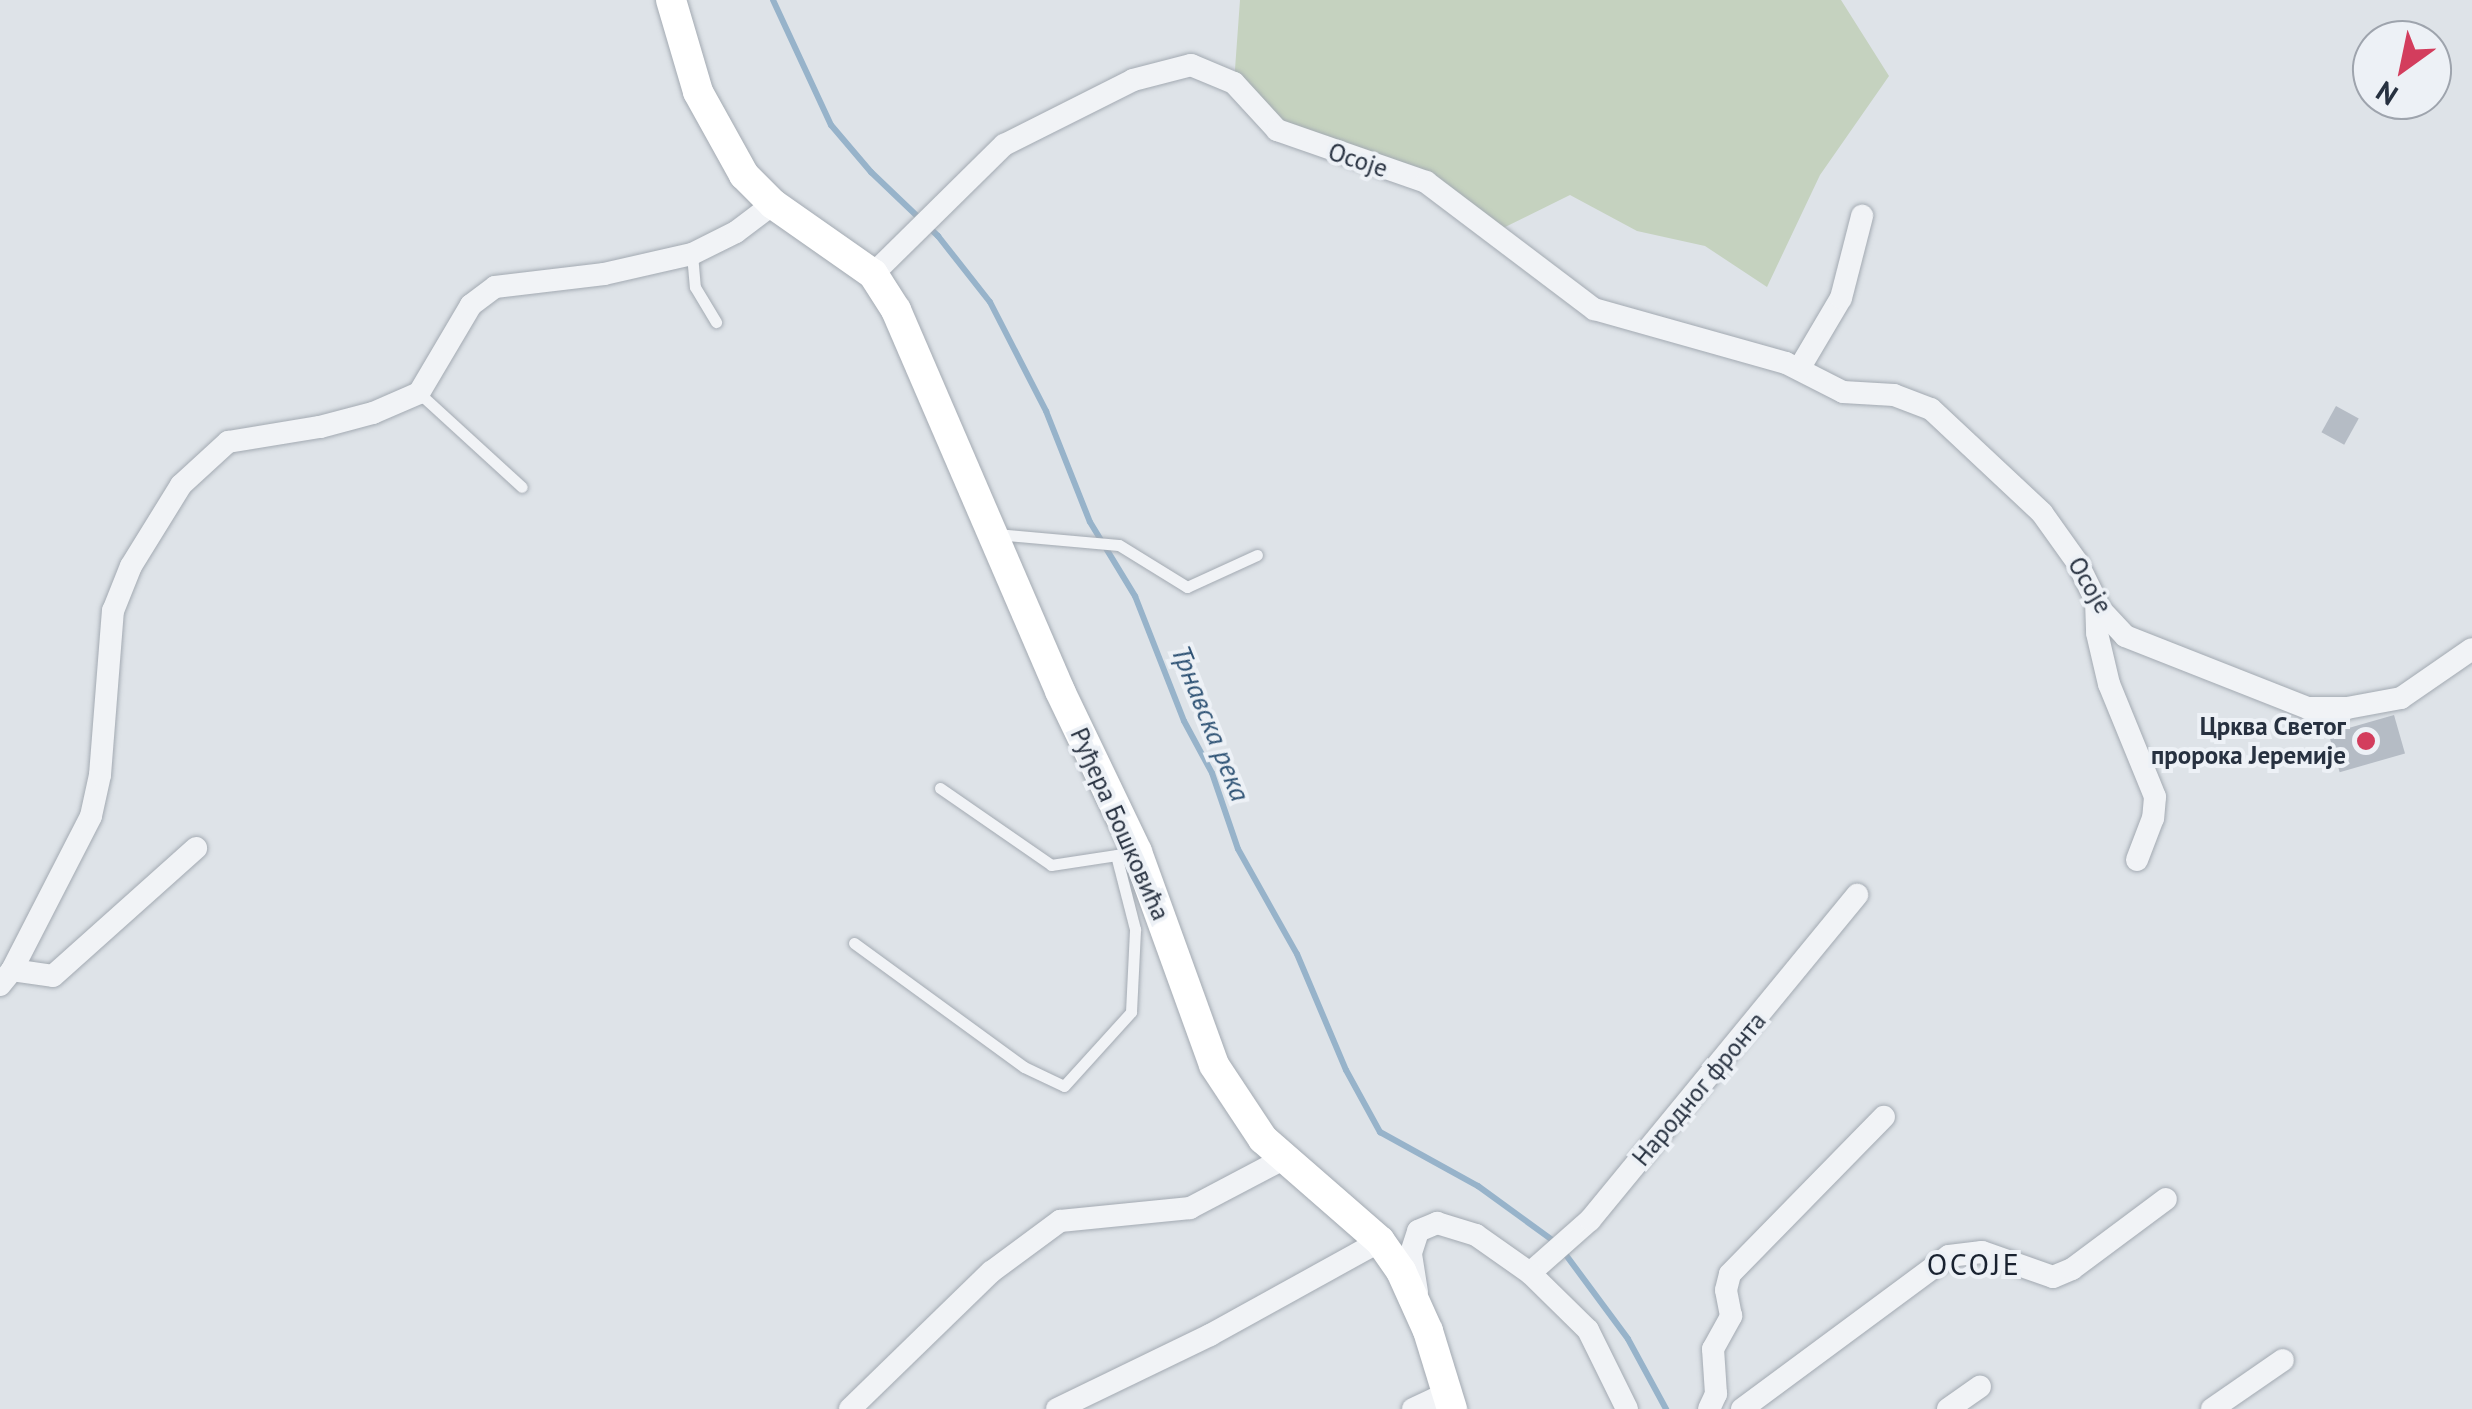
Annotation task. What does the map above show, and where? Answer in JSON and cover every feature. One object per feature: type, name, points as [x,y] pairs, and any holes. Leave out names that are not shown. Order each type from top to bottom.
[{"type":"main road","name":"Руђера Бошковића","points":[[671,0],[698,92],[724,146],[744,175],[773,204],[873,274],[909,336],[1060,690],[1205,1048],[1250,1124],[1283,1159],[1380,1241],[1413,1298],[1450,1401]]},
{"type":"street","name":"Осоје","points":[[873,274],[1004,145],[1132,80],[1191,65],[1234,83],[1277,130],[1426,182],[1594,308],[1799,369],[1843,392],[1894,395],[1932,409],[2042,513],[2077,562],[2096,600],[2125,636],[2308,708],[2347,708],[2401,698],[2472,649]]},
{"type":"street","points":[[6,978],[91,816],[100,775],[113,610],[131,566],[182,486],[228,442],[320,427],[373,412],[418,393],[482,294],[495,287],[604,274],[692,254],[736,232],[773,204]]},
{"type":"street","points":[[1799,369],[1842,298],[1862,216]]},
{"type":"street","points":[[2096,600],[2097,633],[2109,684],[2155,797],[2153,818],[2137,860]]},
{"type":"street","points":[[6,978],[53,976],[196,848]]},
{"type":"street","name":"Народног фронта","points":[[1530,1273],[1572,1239],[1727,1057],[1857,894]]},
{"type":"street","points":[[1709,1409],[1716,1394],[1714,1348],[1731,1316],[1726,1290],[1730,1274],[1884,1117]]},
{"type":"street","points":[[850,1409],[991,1272],[1060,1220],[1110,1213],[1176,1212],[1204,1204],[1283,1159]]},
{"type":"street","points":[[1742,1409],[1948,1256],[1982,1252],[2052,1277],[2072,1269],[2166,1200]]},
{"type":"street","name":"Руђера Бошковића","points":[[1413,1298],[1418,1279],[1411,1252],[1418,1231],[1437,1223],[1462,1228],[1530,1273]]},
{"type":"street","points":[[1057,1409],[1210,1335],[1380,1241]]},
{"type":"street","points":[[1530,1273],[1588,1330],[1627,1409]]},
{"type":"street","points":[[2212,1409],[2283,1360]]},
{"type":"street","points":[[1948,1409],[1980,1387]]},
{"type":"street","name":"Руђера Бошковића","points":[[1413,1409],[1450,1401]]},
{"type":"lane","points":[[692,254],[695,287],[716,322]]},
{"type":"lane","points":[[418,393],[522,486]]},
{"type":"lane","points":[[993,534],[1116,545],[1160,566],[1187,587],[1257,555]]},
{"type":"lane","points":[[940,788],[1051,865],[1126,854]]},
{"type":"lane","name":"Руђера Бошковића","points":[[854,942],[1024,1067],[1064,1086],[1131,1012],[1134,929],[1126,854]]},
{"type":"green space","points":[[1240,0],[1841,0],[1889,76],[1820,175],[1767,287],[1705,246],[1637,231],[1570,195],[1495,232],[1426,182],[1277,130],[1234,83]]},
{"type":"building","points":[[2336,406],[2359,419],[2344,445],[2321,432]]},
{"type":"building","name":"Црква Светог пророка Јеремије","points":[[2394,715],[2405,753],[2340,772],[2329,734]]},
{"type":"waterway","name":"Трнавска река","points":[[773,0],[831,125],[871,172],[938,236],[990,302],[1046,411],[1090,522],[1135,596],[1184,721],[1212,773],[1238,849],[1297,954],[1346,1070],[1380,1132],[1478,1186],[1555,1242]]},
{"type":"waterway","name":"Трнавска река","points":[[1563,1251],[1628,1339],[1666,1409]]},
{"type":"place","name":"Црква Светог пророка Јеремије","points":[[2366,741]]},
{"type":"district","name":"ОСОЈЕ","points":[[1974,1264]]}]
